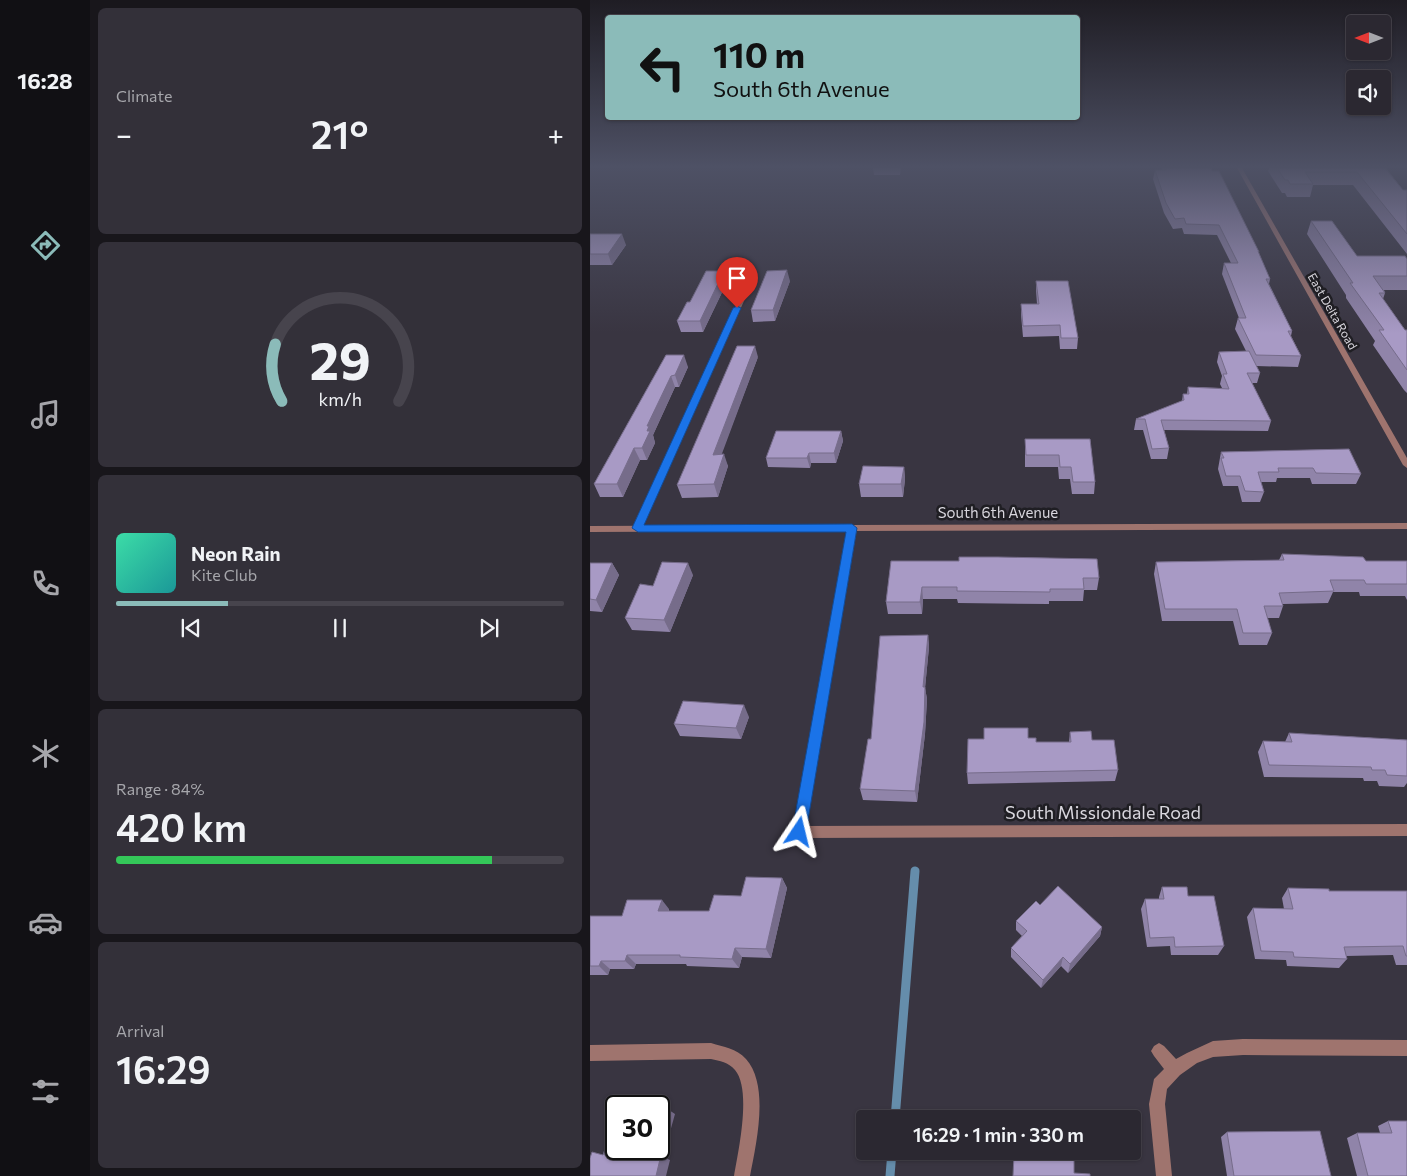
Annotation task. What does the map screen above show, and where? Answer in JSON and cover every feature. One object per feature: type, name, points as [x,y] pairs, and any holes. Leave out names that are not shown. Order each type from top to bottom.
[{"type":"street","name":"East Delta Road","points":[[1270,223],[1407,465]]},
{"type":"street","points":[[638,528],[754,272]]},
{"type":"street","name":"South 6th Avenue","points":[[590,529],[1407,526]]},
{"type":"street","name":"South Missiondale Road","points":[[852,528],[799,832],[1407,830]]},
{"type":"street","points":[[1164,1176],[1158,1104],[1160,1085],[1174,1069],[1192,1058],[1213,1049],[1243,1047],[1407,1048]]},
{"type":"street","points":[[590,1053],[711,1051],[731,1056],[742,1066],[752,1110],[742,1176]]},
{"type":"street","points":[[1159,1051],[1174,1069]]},
{"type":"building","points":[[1245,223],[1270,279],[1266,279],[1292,331],[1288,331],[1301,356],[1256,355],[1238,318],[1246,318],[1224,263],[1238,263],[1219,225],[1186,224]]},
{"type":"building","points":[[1312,223],[1333,223],[1357,256],[1405,256],[1407,259],[1407,276],[1373,276],[1385,293],[1379,293],[1405,330],[1407,330],[1407,370],[1379,330],[1384,330],[1350,283],[1353,283]]},
{"type":"building","points":[[1398,223],[1407,223],[1407,234]]},
{"type":"building","points":[[590,234],[622,234],[608,254],[590,254]]},
{"type":"building","points":[[787,270],[773,310],[751,310],[767,271]]},
{"type":"building","points":[[706,271],[724,271],[700,321],[677,321],[687,302],[690,302]]},
{"type":"building","points":[[1036,281],[1068,281],[1078,338],[1061,338],[1060,325],[1023,326],[1021,304],[1039,304]]},
{"type":"building","points":[[737,346],[755,346],[713,455],[724,454],[714,484],[677,485]]},
{"type":"building","points":[[1249,351],[1260,373],[1247,373],[1271,421],[1161,420],[1169,448],[1152,449],[1145,419],[1136,419],[1184,400],[1183,394],[1189,394],[1188,387],[1229,389],[1223,374],[1227,374],[1219,352]]},
{"type":"building","points":[[666,355],[684,355],[675,375],[671,376],[647,426],[649,426],[647,431],[650,431],[642,448],[634,448],[617,484],[594,484]]},
{"type":"building","points":[[776,431],[841,431],[834,453],[809,453],[807,458],[766,458]]},
{"type":"building","points":[[1025,439],[1090,439],[1095,482],[1073,482],[1071,467],[1060,467],[1059,455],[1026,455]]},
{"type":"building","points":[[1349,449],[1361,474],[1316,473],[1313,468],[1278,468],[1279,472],[1258,472],[1264,492],[1245,491],[1240,476],[1226,476],[1221,458],[1224,458],[1221,452]]},
{"type":"building","points":[[863,466],[904,467],[901,484],[859,484]]},
{"type":"building","points":[[1282,554],[1363,557],[1366,561],[1407,561],[1407,584],[1366,584],[1364,580],[1330,580],[1334,591],[1279,593],[1283,606],[1264,606],[1272,633],[1243,633],[1237,609],[1165,609],[1156,562],[1284,560]]},
{"type":"building","points":[[959,557],[1097,559],[1099,578],[1083,578],[1084,589],[1050,589],[1050,592],[957,591],[957,587],[922,587],[920,602],[886,602],[891,561],[959,561]]},
{"type":"building","points":[[662,562],[688,563],[664,620],[625,618],[640,584],[653,586]]},
{"type":"building","points":[[590,563],[612,563],[596,600],[590,599]]},
{"type":"building","points":[[928,635],[923,687],[925,687],[924,722],[915,791],[860,789],[868,739],[871,739],[880,636]]},
{"type":"building","points":[[683,701],[744,705],[736,728],[674,724]]},
{"type":"building","points":[[984,728],[1028,728],[1028,738],[1036,738],[1036,742],[1071,742],[1070,732],[1091,731],[1092,740],[1114,740],[1118,770],[967,773],[968,739],[984,739]]},
{"type":"building","points":[[1289,733],[1407,740],[1407,776],[1387,775],[1385,770],[1372,770],[1371,767],[1269,765],[1263,741],[1292,742]]},
{"type":"building","points":[[746,877],[782,878],[766,949],[735,948],[732,959],[680,957],[680,955],[627,955],[625,961],[601,961],[599,966],[590,966],[590,916],[622,916],[627,900],[662,900],[658,911],[709,911],[714,895],[741,896]]},
{"type":"building","points":[[1058,886],[1102,927],[1070,964],[1063,957],[1043,980],[1011,948],[1027,931],[1016,921],[1036,901],[1040,905]]},
{"type":"building","points":[[1162,887],[1187,887],[1188,896],[1214,896],[1224,946],[1175,947],[1174,937],[1150,938],[1145,899],[1164,899]]},
{"type":"building","points":[[1288,888],[1329,889],[1329,891],[1407,891],[1407,956],[1403,946],[1344,947],[1347,959],[1294,957],[1293,952],[1261,951],[1253,908],[1293,909]]},
{"type":"building","points":[[1388,1121],[1407,1121],[1407,1176],[1368,1176],[1357,1133],[1392,1133]]},
{"type":"building","points":[[1320,1131],[1331,1176],[1234,1176],[1227,1132]]},
{"type":"building","points":[[605,1149],[605,1160],[660,1160],[656,1176],[590,1176],[592,1152],[603,1155]]},
{"type":"building","points":[[1014,1160],[1074,1160],[1074,1173],[1090,1174],[1090,1176],[1013,1176]]},
{"type":"waterway","points":[[896,1110],[915,871]]},
{"type":"waterway","points":[[890,1176],[891,1160]]},
{"type":"route","points":[[737,308],[638,528],[852,528],[799,832]]}]
